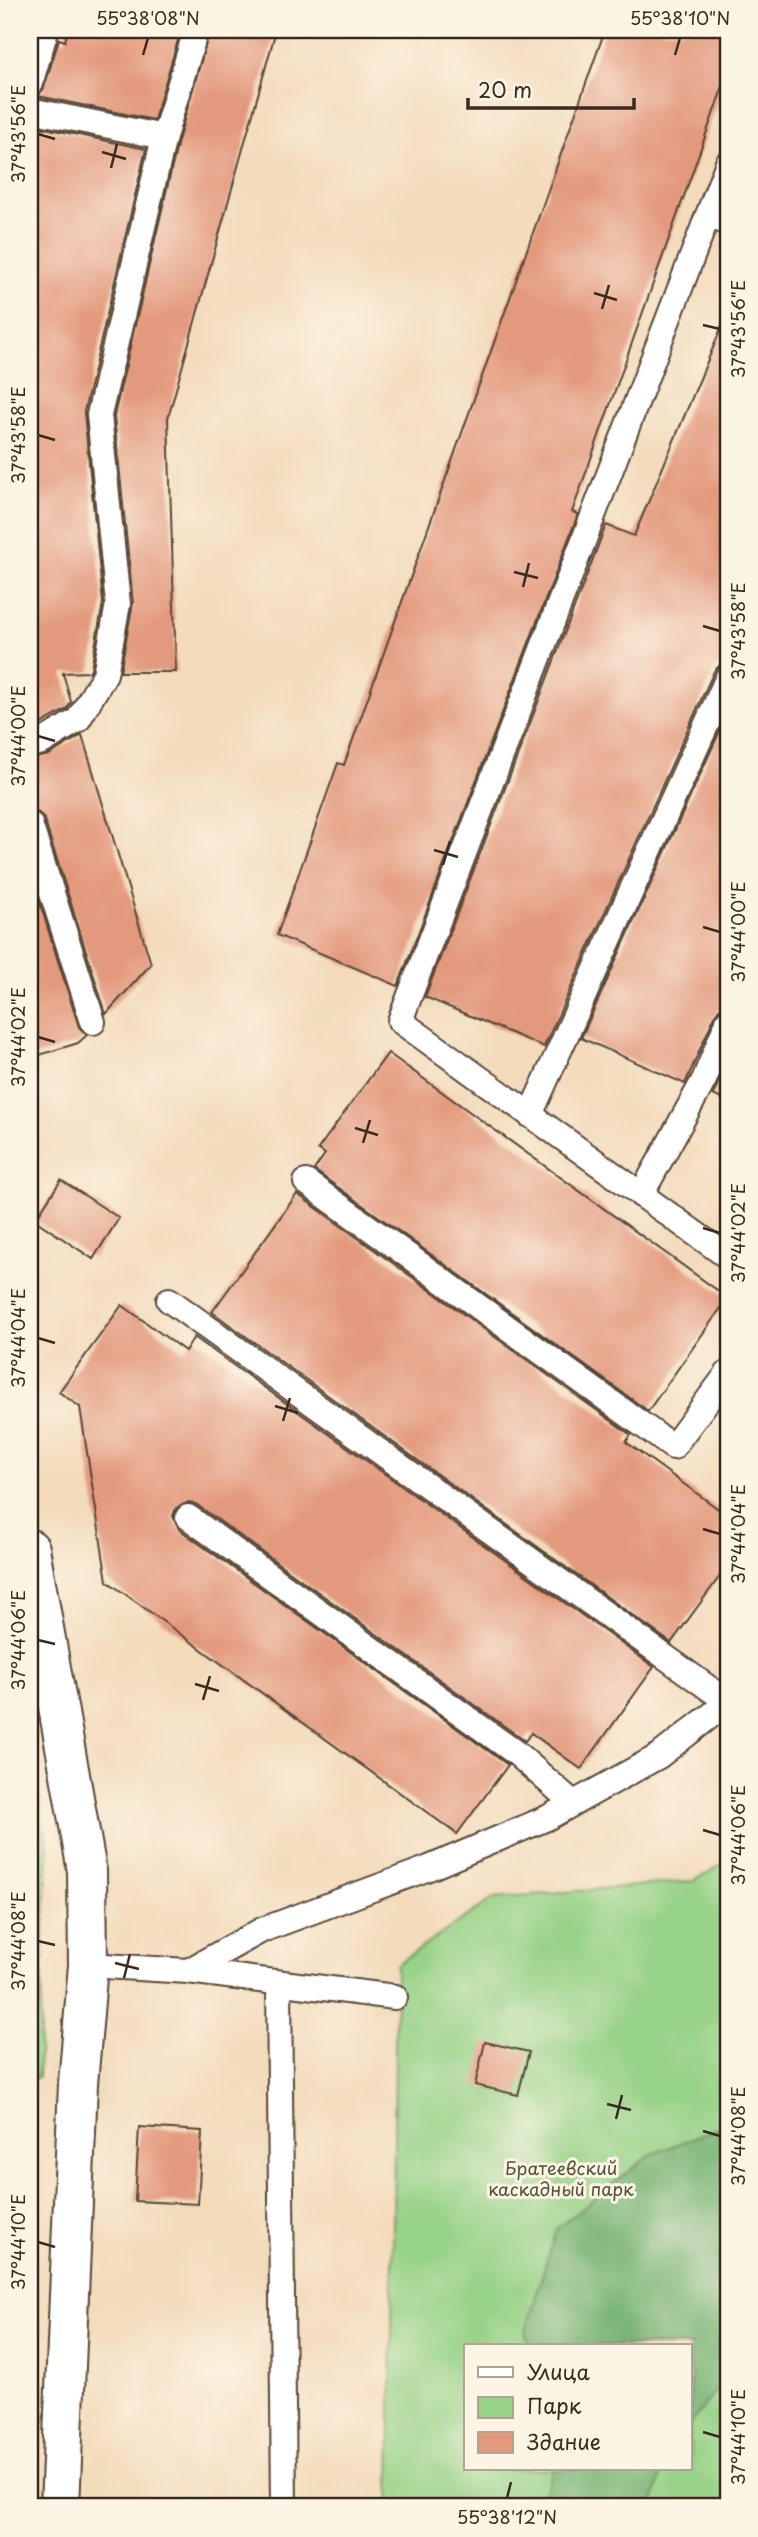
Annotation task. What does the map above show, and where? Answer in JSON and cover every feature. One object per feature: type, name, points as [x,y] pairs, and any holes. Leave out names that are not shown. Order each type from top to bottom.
[{"type":"street","points":[[30,1549],[87,1871],[88,1965],[78,2084],[60,2507]]},
{"type":"lane","points":[[30,84],[46,30]]},
{"type":"lane","points":[[30,744],[42,741],[78,720],[104,674],[118,604],[99,415],[164,137],[196,30]]},
{"type":"lane","points":[[30,110],[164,137]]},
{"type":"lane","points":[[728,163],[718,219],[400,1021],[728,1257]]},
{"type":"lane","points":[[530,1115],[728,677]]},
{"type":"lane","points":[[30,824],[93,1022]]},
{"type":"lane","points":[[641,1195],[704,1080],[728,1021]]},
{"type":"lane","points":[[306,1182],[673,1447],[728,1373]]},
{"type":"lane","points":[[169,1300],[728,1702],[659,1756],[547,1818],[429,1868],[262,1930],[188,1971]]},
{"type":"lane","points":[[188,1517],[516,1753],[573,1803]]},
{"type":"lane","points":[[88,1965],[188,1971],[395,1997]]},
{"type":"lane","points":[[279,1983],[284,2507]]},
{"type":"green space","points":[[30,1749],[48,1849],[38,2077],[30,2081]]},
{"type":"green space","name":"Братеевский каскадный парк","points":[[728,1861],[728,2507],[390,2507],[396,1965],[494,1898],[694,1881]]},
{"type":"green space","points":[[728,2124],[728,2380],[720,2385],[692,2422],[692,2344],[530,2344],[525,2333],[556,2229],[650,2155]]},
{"type":"green space","points":[[554,2470],[662,2470],[653,2507],[538,2507]]},
{"type":"building","points":[[68,30],[181,30],[154,120],[38,96],[44,88],[59,39],[65,41]]},
{"type":"building","points":[[210,30],[276,30],[168,418],[176,672],[120,672],[133,603],[114,416],[178,141]]},
{"type":"building","points":[[605,30],[728,30],[728,72],[572,512],[578,514],[398,986],[277,935],[338,763],[344,765]]},
{"type":"building","points":[[30,125],[146,149],[84,412],[103,603],[91,669],[89,672],[63,673],[71,702],[67,709],[30,730]]},
{"type":"building","points":[[728,312],[728,662],[714,671],[544,1047],[425,997],[606,525],[634,536]]},
{"type":"building","points":[[728,713],[728,1006],[719,1009],[715,1015],[685,1084],[581,1038]]},
{"type":"building","points":[[82,735],[151,964],[106,1014],[44,819],[39,813],[30,810],[30,759],[49,755]]},
{"type":"building","points":[[30,872],[79,1027],[87,1035],[78,1043],[30,1058]]},
{"type":"building","points":[[388,1053],[728,1298],[648,1411],[314,1170],[325,1154],[318,1149]]},
{"type":"building","points":[[728,1060],[728,1102],[713,1095]]},
{"type":"building","points":[[61,1180],[119,1218],[93,1259],[35,1220]]},
{"type":"building","points":[[297,1194],[631,1435],[626,1442],[728,1516],[728,1565],[671,1643],[212,1312]]},
{"type":"building","points":[[122,1305],[185,1351],[194,1337],[654,1667],[581,1769],[531,1733],[525,1741],[197,1505],[189,1502],[176,1508],[173,1516],[179,1529],[508,1765],[457,1834],[107,1581],[80,1407],[59,1392]]},
{"type":"building","points":[[485,2042],[529,2052],[518,2095],[475,2085]]},
{"type":"building","points":[[139,2127],[202,2131],[198,2204],[135,2201]]}]
